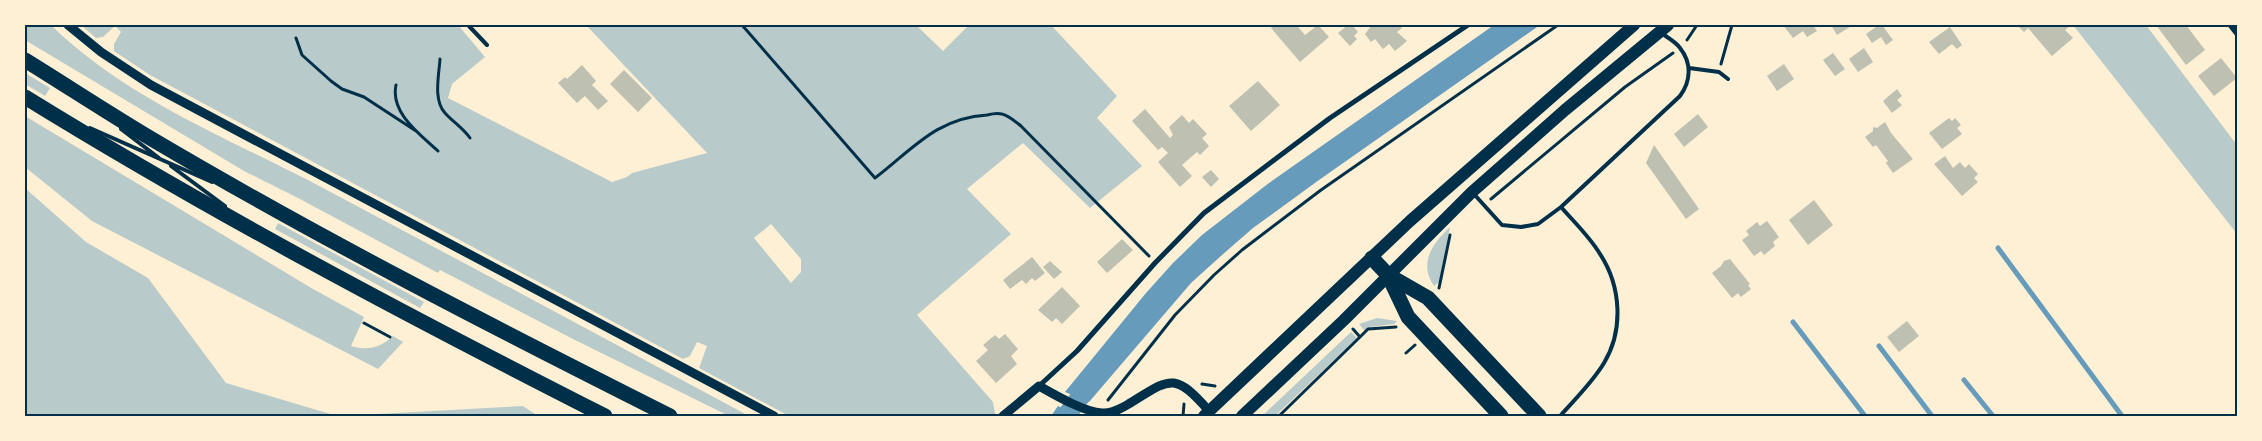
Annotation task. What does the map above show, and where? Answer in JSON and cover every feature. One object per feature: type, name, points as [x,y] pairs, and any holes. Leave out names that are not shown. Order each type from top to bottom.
[{"type":"highway","points":[[25,60],[150,138],[283,213],[428,293],[670,416]]},
{"type":"highway","points":[[25,97],[223,209],[269,238],[415,318],[605,416]]},
{"type":"highway","points":[[1372,258],[1388,275],[1428,298],[1539,416]]},
{"type":"highway","points":[[1388,275],[1408,317],[1443,352],[1501,416]]},
{"type":"main road","points":[[1206,413],[1410,221],[1634,25]]},
{"type":"main road","points":[[1242,416],[1344,320],[1472,192],[1565,110],[1664,28]]},
{"type":"street","points":[[68,25],[101,52],[151,85],[774,416]]},
{"type":"street","points":[[1003,416],[1077,351],[1204,213],[1330,118],[1468,25]]},
{"type":"street","points":[[2230,25],[2237,34]]},
{"type":"street","points":[[1039,386],[1091,411],[1111,412],[1164,382],[1177,382],[1191,390],[1206,413]]},
{"type":"lane","points":[[468,25],[487,45]]},
{"type":"lane","points":[[1472,192],[1502,225],[1521,227],[1538,224],[1562,206],[1680,96],[1686,88],[1690,68],[1680,47],[1664,28]]},
{"type":"lane","points":[[1690,68],[1719,72],[1728,78]]},
{"type":"lane","points":[[55,79],[110,120]]},
{"type":"lane","points":[[38,105],[283,213]]},
{"type":"lane","points":[[118,126],[223,209]]},
{"type":"lane","points":[[1560,416],[1594,378],[1604,362],[1612,347],[1616,331],[1617,314],[1617,297],[1606,263],[1591,241],[1562,206]]},
{"type":"lane","points":[[237,215],[269,238]]},
{"type":"path","points":[[742,25],[875,178],[924,137],[949,124],[973,116],[1003,114],[1021,126],[1156,263]]},
{"type":"path","points":[[1106,406],[1111,395],[1175,315],[1214,275],[1242,250],[1321,190],[1558,25]]},
{"type":"path","points":[[1483,205],[1506,188],[1625,87],[1680,47],[1697,25]]},
{"type":"path","points":[[1719,72],[1732,25]]},
{"type":"path","points":[[296,38],[302,55],[331,81],[342,89],[364,97],[416,130],[438,150]]},
{"type":"path","points":[[440,59],[438,93],[440,106],[444,113],[464,130],[470,138]]},
{"type":"path","points":[[396,85],[394,93],[398,106],[416,130]]},
{"type":"path","points":[[1428,298],[1440,287],[1452,227]]},
{"type":"path","points":[[364,323],[390,337]]},
{"type":"path","points":[[1406,353],[1416,344]]},
{"type":"shaded area","points":[[25,25],[51,25],[80,51],[112,75],[180,116],[323,188],[749,416],[729,416],[573,339],[440,270],[438,273],[244,171],[25,40]]},
{"type":"shaded area","points":[[81,25],[458,25],[485,57],[452,84],[448,98],[612,182],[627,177],[632,173],[707,153],[586,25],[916,25],[943,51],[969,25],[1051,25],[1117,96],[1097,118],[1142,166],[1090,208],[1023,143],[967,189],[1011,234],[917,315],[993,402],[995,414],[992,416],[789,416],[699,368],[707,346],[697,342],[690,356],[683,359],[150,75],[114,51],[114,44],[121,32],[115,26],[103,37],[96,38]],"holes":[[[771,224],[801,259],[801,272],[791,283],[754,238]]]},
{"type":"shaded area","points":[[2073,25],[2146,25],[2237,145],[2237,234]]},
{"type":"shaded area","points":[[25,73],[50,88],[45,96],[25,84]]},
{"type":"shaded area","points":[[25,116],[313,289],[364,317],[351,346],[374,347],[393,336],[403,342],[378,369],[92,221],[25,167]]},
{"type":"shaded area","points":[[25,188],[86,242],[148,278],[226,383],[337,416],[25,416]]},
{"type":"shaded area","points":[[278,223],[424,302],[420,308],[275,229]]},
{"type":"shaded area","points":[[1450,227],[1439,282],[1434,286],[1429,278],[1428,261],[1433,247]]},
{"type":"shaded area","points":[[1377,318],[1397,321],[1394,324],[1370,327],[1365,331],[1359,324]]},
{"type":"shaded area","points":[[1351,332],[1357,338],[1275,416],[1262,416]]},
{"type":"shaded area","points":[[523,406],[538,416],[342,416]]},
{"type":"water","points":[[1494,25],[1540,25],[1253,228],[1191,283],[1089,402],[1065,392],[1146,293],[1202,235],[1269,183]]},
{"type":"water","points":[[1058,406],[1079,416],[1051,416]]},
{"type":"building","points":[[1275,25],[1301,25],[1298,27],[1305,35],[1318,25],[1329,37],[1300,62],[1271,28]]},
{"type":"building","points":[[1348,25],[1352,25],[1358,32],[1354,36],[1357,39],[1350,46],[1338,33]]},
{"type":"building","points":[[1372,25],[1399,25],[1402,28],[1397,32],[1407,41],[1395,51],[1389,44],[1383,49],[1375,39],[1371,42],[1365,34]]},
{"type":"building","points":[[1783,25],[1813,25],[1817,31],[1807,37],[1803,31],[1793,38]]},
{"type":"building","points":[[1831,25],[1853,25],[1837,35]]},
{"type":"building","points":[[1882,25],[1893,40],[1886,45],[1881,37],[1872,43],[1866,34]]},
{"type":"building","points":[[2017,25],[2071,25],[2065,30],[2073,38],[2052,56],[2028,28],[2024,32]]},
{"type":"building","points":[[2156,25],[2186,25],[2205,50],[2186,65]]},
{"type":"building","points":[[1950,27],[1962,45],[1957,49],[1952,44],[1939,54],[1929,42]]},
{"type":"building","points":[[1864,48],[1873,62],[1858,72],[1849,59]]},
{"type":"building","points":[[1833,53],[1845,69],[1835,76],[1823,60]]},
{"type":"building","points":[[2221,58],[2237,78],[2214,96],[2198,76]]},
{"type":"building","points":[[1784,64],[1794,79],[1777,91],[1767,76]]},
{"type":"building","points":[[582,65],[596,81],[592,85],[608,101],[598,110],[585,96],[577,103],[558,83],[565,77],[567,79]]},
{"type":"building","points":[[624,70],[652,98],[638,112],[610,84]]},
{"type":"building","points":[[1258,81],[1280,105],[1251,131],[1229,106]]},
{"type":"building","points":[[1897,89],[1902,96],[1897,100],[1902,105],[1892,113],[1883,101]]},
{"type":"building","points":[[1145,109],[1170,138],[1173,135],[1169,127],[1182,115],[1189,123],[1193,119],[1207,134],[1202,138],[1209,146],[1200,155],[1197,152],[1182,165],[1192,176],[1180,187],[1158,162],[1168,153],[1162,147],[1158,150],[1132,121]]},
{"type":"building","points":[[1698,114],[1708,127],[1684,147],[1674,134]]},
{"type":"building","points":[[1949,118],[1952,121],[1955,118],[1961,125],[1957,128],[1962,134],[1942,149],[1929,133]]},
{"type":"building","points":[[1885,122],[1891,133],[1913,159],[1893,173],[1886,163],[1888,161],[1876,145],[1873,147],[1865,137],[1873,131],[1873,127],[1877,128]]},
{"type":"building","points":[[1654,145],[1699,209],[1686,219],[1646,163]]},
{"type":"building","points":[[1945,156],[1953,168],[1960,162],[1965,168],[1969,164],[1978,174],[1974,178],[1978,182],[1962,196],[1934,164]]},
{"type":"building","points":[[1211,170],[1219,179],[1211,187],[1202,177]]},
{"type":"building","points":[[1814,200],[1833,225],[1808,245],[1789,220]]},
{"type":"building","points":[[1767,221],[1779,237],[1773,242],[1775,246],[1764,255],[1761,251],[1754,256],[1742,240],[1749,235],[1746,231],[1757,222],[1760,226]]},
{"type":"building","points":[[1122,239],[1133,250],[1107,273],[1097,262]]},
{"type":"building","points":[[1032,257],[1045,273],[1035,281],[1032,278],[1026,284],[1022,280],[1010,289],[1003,280]]},
{"type":"building","points":[[1730,259],[1750,284],[1748,285],[1751,289],[1741,297],[1738,293],[1732,298],[1712,273],[1724,261]]},
{"type":"building","points":[[1050,261],[1062,272],[1054,279],[1043,267]]},
{"type":"building","points":[[1062,287],[1080,306],[1062,324],[1056,318],[1052,322],[1038,310]]},
{"type":"building","points":[[1907,321],[1919,336],[1899,352],[1887,337]]},
{"type":"building","points":[[1005,334],[1018,349],[1011,356],[1017,364],[996,383],[976,361],[988,350],[983,345],[995,335],[999,339]]},
{"type":"waterway","points":[[1998,248],[2122,416]]},
{"type":"waterway","points":[[1793,322],[1865,416]]},
{"type":"waterway","points":[[1879,346],[1932,416]]},
{"type":"waterway","points":[[1066,416],[1095,377]]},
{"type":"waterway","points":[[1964,380],[1993,416]]}]
